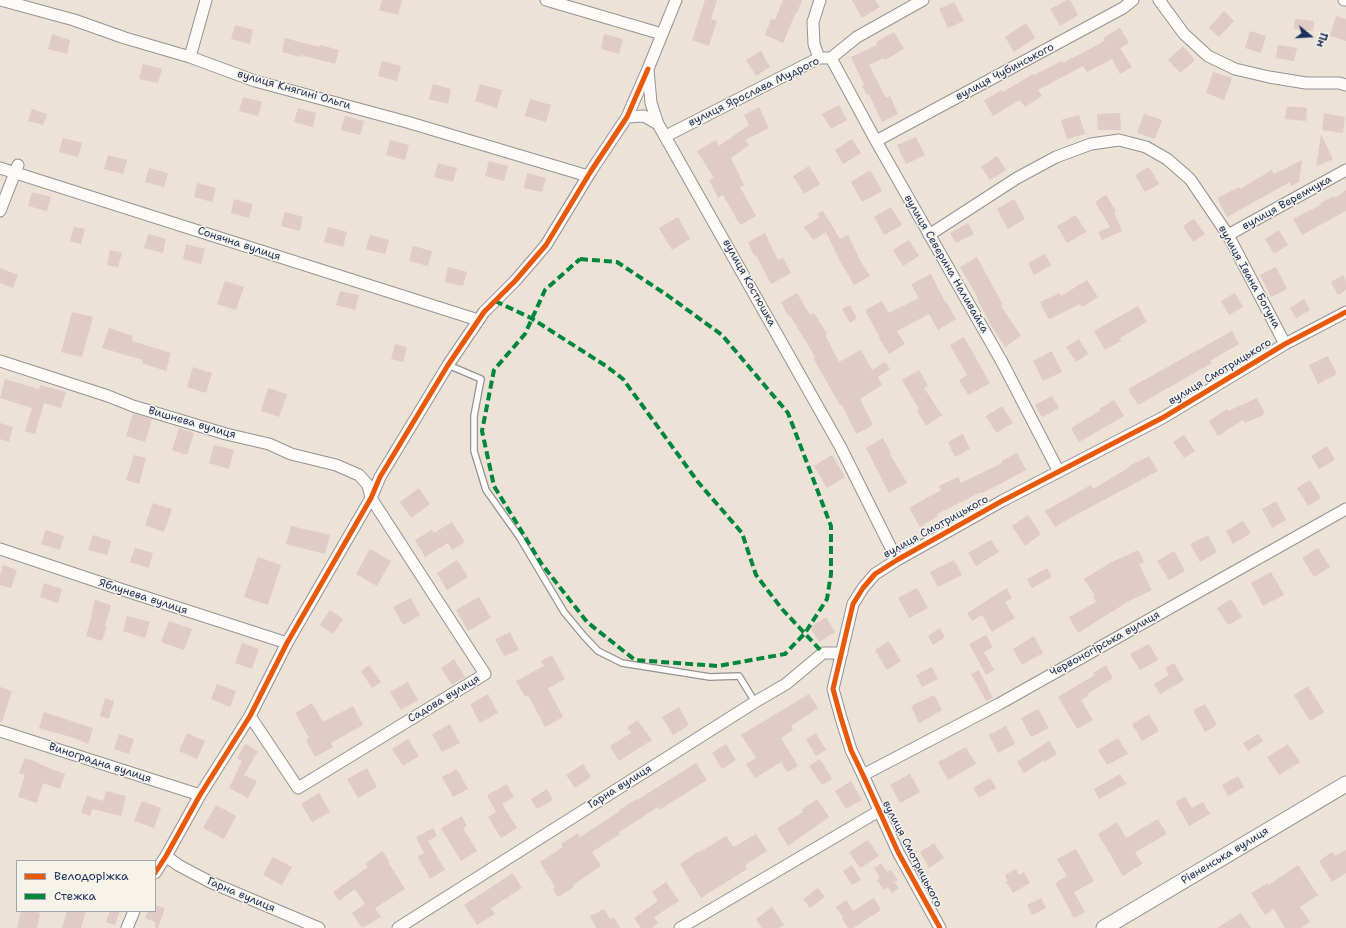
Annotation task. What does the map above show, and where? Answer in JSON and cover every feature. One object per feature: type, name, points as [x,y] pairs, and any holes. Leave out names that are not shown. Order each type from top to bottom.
[{"type":"main road","name":"Рівненська вулиця","points":[[1104,928],[1346,784]]},
{"type":"street","name":"вулиця Княгині Ольги","points":[[1,0],[74,20],[125,38],[190,57],[255,81],[399,120],[588,176]]},
{"type":"street","points":[[190,57],[206,0]]},
{"type":"street","points":[[546,0],[662,34]]},
{"type":"street","name":"вулиця Костюшка","points":[[676,0],[648,69],[652,104],[658,124],[840,446],[897,560]]},
{"type":"street","points":[[819,58],[814,44],[813,22],[820,0]]},
{"type":"street","name":"вулиця Ярослава Мудрого","points":[[666,136],[819,58],[831,58],[857,37],[923,0]]},
{"type":"street","name":"вулиця Чубинського","points":[[876,141],[1123,8],[1133,0]]},
{"type":"street","points":[[1159,0],[1184,34],[1208,56],[1235,69],[1269,77],[1306,83],[1339,83],[1346,85]]},
{"type":"street","name":"вулиця Северина Наливайка","points":[[831,58],[876,141],[1002,362],[1059,472]]},
{"type":"street","points":[[156,871],[166,856],[200,795],[250,716],[287,643],[371,498],[380,477],[448,365],[484,312],[546,245],[588,176],[628,117],[648,69]]},
{"type":"street","points":[[628,117],[644,116],[658,124]]},
{"type":"street","name":"вулиця Івана Богуна","points":[[929,235],[1017,178],[1056,157],[1091,144],[1119,140],[1146,146],[1168,159],[1190,179],[1228,235],[1285,344]]},
{"type":"street","name":"Сонячна вулиця","points":[[0,168],[16,169],[65,188],[478,320]]},
{"type":"street","points":[[0,211],[16,169]]},
{"type":"street","name":"вулиця Веремчука","points":[[1228,235],[1346,170]]},
{"type":"street","name":"вулиця Смотрицького","points":[[940,928],[898,852],[879,811],[852,750],[833,688],[853,604],[863,588],[875,574],[897,560],[1002,501],[1164,416],[1285,344],[1346,312]]},
{"type":"street","name":"Вишнева вулиця","points":[[0,361],[108,396],[133,406],[226,434],[269,444],[291,454],[336,466],[359,475],[368,485],[371,498]]},
{"type":"street","name":"Садова вулиця","points":[[250,716],[298,788],[485,674],[371,498]]},
{"type":"street","name":"Червоногірська вулиця","points":[[863,775],[999,704],[1346,509]]},
{"type":"street","name":"Яблунева вулиця","points":[[0,548],[114,587],[287,643]]},
{"type":"street","name":"Гарна вулиця","points":[[398,928],[755,702],[786,684],[823,653],[842,653]]},
{"type":"street","name":"Виноградна вулиця","points":[[0,731],[200,795]]},
{"type":"street","points":[[680,928],[879,811]]},
{"type":"street","name":"Гарна вулиця","points":[[166,856],[178,865],[210,882],[319,928]]},
{"type":"street","points":[[128,928],[134,912]]},
{"type":"lane","points":[[448,365],[481,379],[474,416],[474,451],[486,490],[520,538],[564,612],[583,635],[598,651],[622,663],[710,677],[740,676],[755,702]]},
{"type":"building","points":[[382,0],[402,0],[398,15],[379,10]]},
{"type":"building","points":[[705,0],[717,0],[711,19],[717,21],[709,46],[692,40]]},
{"type":"building","points":[[783,0],[802,0],[783,43],[765,35],[771,19],[775,20]]},
{"type":"building","points":[[852,0],[875,0],[880,7],[862,18]]},
{"type":"building","points":[[1067,0],[1070,0],[1078,15],[1060,26],[1050,9]]},
{"type":"building","points":[[954,2],[964,21],[948,28],[939,9]]},
{"type":"building","points":[[1224,11],[1234,21],[1219,37],[1209,28]]},
{"type":"building","points":[[1336,16],[1346,19],[1346,41],[1330,36]]},
{"type":"building","points":[[1295,19],[1314,21],[1313,31],[1294,29]]},
{"type":"building","points":[[1026,23],[1035,38],[1014,52],[1005,37]]},
{"type":"building","points":[[235,25],[253,30],[250,44],[231,39]]},
{"type":"building","points":[[1120,28],[1129,43],[1120,48],[1132,67],[1120,74],[1112,59],[1087,72],[1083,66],[1038,90],[1042,96],[1025,107],[1020,100],[993,116],[984,100],[1002,90],[1003,92],[1033,74],[1034,75],[1062,61],[1063,63],[1105,41],[1103,38]]},
{"type":"building","points":[[1250,31],[1266,36],[1261,53],[1245,48]]},
{"type":"building","points":[[894,32],[904,49],[885,60],[884,58],[869,65],[886,98],[890,96],[898,114],[882,122],[869,94],[867,95],[862,86],[864,85],[851,57],[877,45],[876,42]]},
{"type":"building","points":[[52,34],[70,40],[67,54],[48,49]]},
{"type":"building","points":[[604,34],[623,39],[619,54],[601,49]]},
{"type":"building","points":[[285,38],[319,47],[320,45],[339,50],[335,64],[301,55],[300,57],[282,52]]},
{"type":"building","points":[[1278,45],[1297,48],[1294,61],[1276,58]]},
{"type":"building","points":[[1183,46],[1195,60],[1180,73],[1168,60]]},
{"type":"building","points":[[761,51],[770,67],[756,76],[746,60]]},
{"type":"building","points":[[382,61],[401,66],[397,81],[378,76]]},
{"type":"building","points":[[143,64],[162,69],[158,83],[139,79]]},
{"type":"building","points":[[1213,72],[1232,78],[1224,100],[1206,93]]},
{"type":"building","points":[[433,84],[451,89],[448,104],[429,99]]},
{"type":"building","points":[[480,84],[502,90],[497,108],[475,101]]},
{"type":"building","points":[[243,97],[262,102],[258,116],[239,111]]},
{"type":"building","points":[[530,99],[551,105],[546,122],[525,116]]},
{"type":"building","points":[[839,105],[847,120],[831,129],[822,114]]},
{"type":"building","points":[[1287,106],[1307,108],[1306,121],[1285,119]]},
{"type":"building","points":[[759,107],[769,128],[745,140],[749,145],[731,158],[744,185],[740,187],[756,216],[740,225],[723,195],[718,198],[709,180],[714,178],[697,151],[716,140],[719,146],[749,125],[744,115]]},
{"type":"building","points":[[298,108],[316,113],[313,127],[294,122]]},
{"type":"building","points":[[32,109],[47,114],[43,125],[28,121]]},
{"type":"building","points":[[1120,113],[1121,130],[1098,130],[1097,114]]},
{"type":"building","points":[[1324,113],[1345,117],[1343,133],[1322,130]]},
{"type":"building","points":[[1144,114],[1162,120],[1155,139],[1137,133]]},
{"type":"building","points":[[1079,115],[1085,134],[1067,139],[1061,120]]},
{"type":"building","points":[[345,116],[364,121],[360,135],[341,130]]},
{"type":"building","points":[[1321,134],[1333,159],[1316,167]]},
{"type":"building","points":[[916,137],[925,155],[906,164],[897,145]]},
{"type":"building","points":[[63,138],[82,143],[78,157],[59,152]]},
{"type":"building","points":[[852,139],[861,153],[843,164],[835,150]]},
{"type":"building","points":[[390,140],[409,145],[405,160],[386,155]]},
{"type":"building","points":[[108,155],[127,160],[123,174],[104,169]]},
{"type":"building","points":[[997,156],[1006,170],[990,180],[981,167]]},
{"type":"building","points":[[1302,160],[1299,182],[1291,186],[1290,182],[1227,217],[1217,198],[1239,187],[1240,189],[1272,170],[1274,174]]},
{"type":"building","points":[[489,161],[508,166],[504,181],[485,176]]},
{"type":"building","points":[[438,163],[457,168],[453,182],[434,177]]},
{"type":"building","points":[[809,166],[820,184],[804,194],[793,176]]},
{"type":"building","points":[[1149,167],[1159,184],[1145,192],[1135,175]]},
{"type":"building","points":[[149,168],[168,173],[164,187],[145,182]]},
{"type":"building","points":[[870,170],[882,191],[862,202],[851,182]]},
{"type":"building","points":[[527,173],[546,178],[542,192],[524,188]]},
{"type":"building","points":[[197,183],[216,188],[212,202],[194,197]]},
{"type":"building","points":[[1346,190],[1346,211],[1302,235],[1293,219],[1321,205],[1320,203],[1334,196],[1335,198]]},
{"type":"building","points":[[32,192],[51,197],[47,211],[28,206]]},
{"type":"building","points":[[1106,195],[1116,211],[1114,212],[1122,231],[1102,240],[1098,232],[1110,227],[1095,202]]},
{"type":"building","points":[[234,199],[253,204],[249,218],[231,213]]},
{"type":"building","points":[[1014,199],[1025,219],[1008,229],[997,209]]},
{"type":"building","points":[[891,207],[902,225],[884,235],[874,217]]},
{"type":"building","points":[[823,211],[840,239],[848,235],[860,260],[870,276],[854,285],[841,263],[826,232],[813,240],[804,227],[819,218],[817,214]]},
{"type":"building","points":[[285,212],[303,217],[300,231],[281,226]]},
{"type":"building","points":[[1076,215],[1086,232],[1067,243],[1057,226]]},
{"type":"building","points":[[678,217],[690,239],[672,250],[659,228]]},
{"type":"building","points":[[1194,219],[1205,234],[1193,242],[1183,226]]},
{"type":"building","points":[[968,223],[974,234],[956,243],[950,233]]},
{"type":"building","points":[[74,227],[85,229],[81,244],[70,241]]},
{"type":"building","points":[[328,227],[347,232],[343,247],[324,242]]},
{"type":"building","points":[[1279,230],[1288,245],[1274,254],[1265,239]]},
{"type":"building","points":[[765,233],[778,260],[783,258],[791,273],[771,284],[756,255],[754,256],[748,242]]},
{"type":"building","points":[[148,234],[166,239],[163,253],[144,248]]},
{"type":"building","points":[[370,235],[389,240],[385,254],[366,249]]},
{"type":"building","points":[[909,240],[919,256],[903,266],[893,250]]},
{"type":"building","points":[[186,244],[205,249],[201,264],[183,259]]},
{"type":"building","points":[[413,246],[432,251],[428,266],[409,261]]},
{"type":"building","points":[[110,250],[122,253],[118,267],[107,265]]},
{"type":"building","points":[[1045,254],[1051,265],[1034,275],[1028,263]]},
{"type":"building","points":[[977,257],[1003,305],[1001,306],[1021,336],[1005,347],[992,327],[977,299],[978,298],[960,267]]},
{"type":"building","points":[[448,267],[467,272],[463,286],[445,282]]},
{"type":"building","points":[[1276,267],[1287,289],[1271,297],[1260,275]]},
{"type":"building","points":[[0,268],[18,275],[13,288],[0,283]]},
{"type":"building","points":[[931,274],[946,304],[947,303],[956,319],[938,330],[929,314],[897,331],[905,344],[889,354],[865,310],[882,301],[889,313],[919,298],[911,284]]},
{"type":"building","points":[[1343,275],[1346,281],[1346,290],[1338,295],[1331,282]]},
{"type":"building","points":[[1087,280],[1098,297],[1082,307],[1080,304],[1050,319],[1048,318],[1040,302],[1060,293],[1061,296]]},
{"type":"building","points":[[225,281],[244,287],[236,310],[217,304]]},
{"type":"building","points":[[340,291],[359,295],[355,310],[336,305]]},
{"type":"building","points":[[797,293],[810,315],[814,313],[827,334],[825,335],[839,362],[861,350],[872,370],[885,362],[890,369],[878,377],[882,385],[860,399],[873,425],[856,434],[842,405],[840,405],[813,358],[815,357],[790,315],[788,316],[781,302]]},
{"type":"building","points":[[1235,293],[1243,307],[1229,315],[1221,301]]},
{"type":"building","points":[[1304,299],[1310,310],[1296,318],[1290,308]]},
{"type":"building","points":[[850,305],[857,318],[850,323],[842,309]]},
{"type":"building","points":[[1138,306],[1147,322],[1120,338],[1121,341],[1105,350],[1094,331]]},
{"type":"building","points":[[72,312],[93,317],[82,357],[61,352]]},
{"type":"building","points":[[109,328],[133,336],[132,341],[171,353],[166,371],[142,363],[143,360],[102,348]]},
{"type":"building","points":[[1232,331],[1239,344],[1210,361],[1212,363],[1138,405],[1128,389]]},
{"type":"building","points":[[964,337],[990,383],[968,395],[959,380],[967,375],[950,345]]},
{"type":"building","points":[[1079,339],[1088,354],[1076,362],[1066,347]]},
{"type":"building","points":[[395,344],[407,347],[403,362],[391,359]]},
{"type":"building","points":[[1052,351],[1062,372],[1043,381],[1033,361]]},
{"type":"building","points":[[1328,356],[1337,374],[1318,384],[1309,365]]},
{"type":"building","points":[[193,367],[212,373],[206,393],[187,387]]},
{"type":"building","points":[[919,370],[928,386],[924,388],[942,415],[926,426],[917,411],[919,409],[902,380]]},
{"type":"building","points":[[5,379],[39,389],[40,385],[66,392],[61,408],[44,403],[35,434],[25,431],[32,408],[0,398]]},
{"type":"building","points":[[268,388],[287,394],[279,417],[261,411]]},
{"type":"building","points":[[1052,396],[1059,408],[1042,417],[1035,405]]},
{"type":"building","points":[[1257,398],[1265,414],[1245,423],[1243,420],[1218,436],[1209,421],[1227,409],[1228,411]]},
{"type":"building","points":[[1114,400],[1124,416],[1079,442],[1071,428],[1100,411],[1099,409]]},
{"type":"building","points":[[1002,406],[1013,423],[996,433],[986,416]]},
{"type":"building","points":[[133,413],[152,419],[145,442],[126,436]]},
{"type":"building","points":[[0,423],[13,427],[9,442],[0,439]]},
{"type":"building","points":[[179,428],[194,433],[187,455],[172,450]]},
{"type":"building","points":[[963,434],[970,449],[955,457],[948,442]]},
{"type":"building","points":[[1184,435],[1195,451],[1184,458],[1173,442]]},
{"type":"building","points":[[883,438],[891,453],[890,454],[907,483],[889,493],[866,448]]},
{"type":"building","points":[[214,445],[234,450],[229,469],[209,463]]},
{"type":"building","points":[[1327,446],[1335,460],[1319,469],[1311,456]]},
{"type":"building","points":[[1017,453],[1026,470],[937,514],[938,516],[920,527],[909,508],[941,490],[939,486],[958,477],[961,483],[1002,463],[1001,461]]},
{"type":"building","points":[[134,455],[146,458],[139,484],[126,480]]},
{"type":"building","points":[[832,455],[845,477],[827,488],[814,466]]},
{"type":"building","points":[[1149,456],[1158,471],[1055,527],[1045,511],[1091,485],[1093,489],[1130,467],[1129,466]]},
{"type":"building","points":[[1310,480],[1321,498],[1308,506],[1297,488]]},
{"type":"building","points":[[419,488],[430,504],[411,518],[400,502]]},
{"type":"building","points":[[1276,501],[1286,520],[1272,528],[1262,509]]},
{"type":"building","points":[[153,503],[172,509],[164,532],[145,525]]},
{"type":"building","points":[[1028,515],[1041,534],[1025,546],[1012,526]]},
{"type":"building","points":[[1243,521],[1251,533],[1233,544],[1226,531]]},
{"type":"building","points":[[452,522],[465,542],[452,550],[448,543],[425,557],[415,540],[432,530],[434,533]]},
{"type":"building","points":[[291,526],[330,535],[325,554],[286,544]]},
{"type":"building","points":[[46,530],[64,536],[60,550],[41,544]]},
{"type":"building","points":[[93,535],[111,541],[107,555],[88,550]]},
{"type":"building","points":[[1208,535],[1217,552],[1200,562],[1190,544]]},
{"type":"building","points":[[991,540],[999,552],[976,566],[968,553]]},
{"type":"building","points":[[135,548],[153,553],[149,568],[130,562]]},
{"type":"building","points":[[1318,548],[1330,567],[1314,577],[1302,558]]},
{"type":"building","points":[[370,549],[391,561],[377,586],[356,574]]},
{"type":"building","points":[[1138,550],[1144,562],[1139,564],[1152,590],[1129,601],[1078,633],[1069,617],[1096,602],[1093,597],[1095,596],[1084,579],[1110,563]]},
{"type":"building","points":[[1174,551],[1185,571],[1169,580],[1157,561]]},
{"type":"building","points":[[258,557],[281,565],[268,605],[244,597]]},
{"type":"building","points":[[457,560],[468,577],[447,590],[437,573]]},
{"type":"building","points":[[954,560],[962,575],[938,587],[930,572]]},
{"type":"building","points":[[3,565],[17,570],[11,588],[0,585],[0,575]]},
{"type":"building","points":[[1047,568],[1052,577],[1032,588],[1027,579]]},
{"type":"building","points":[[1271,572],[1284,595],[1263,606],[1251,583]]},
{"type":"building","points":[[44,583],[62,589],[58,603],[40,597]]},
{"type":"building","points":[[917,588],[928,608],[909,618],[898,598]]},
{"type":"building","points":[[1007,588],[1012,598],[1005,602],[1015,618],[992,632],[982,615],[972,621],[967,613]]},
{"type":"building","points":[[479,597],[491,618],[468,631],[456,610]]},
{"type":"building","points":[[411,598],[420,615],[403,625],[393,607]]},
{"type":"building","points":[[1231,599],[1242,617],[1228,625],[1217,608]]},
{"type":"building","points":[[95,600],[111,605],[105,626],[107,626],[102,641],[86,636]]},
{"type":"building","points":[[330,610],[343,619],[333,634],[320,625]]},
{"type":"building","points":[[127,616],[150,622],[145,638],[123,631]]},
{"type":"building","points":[[826,617],[835,632],[819,642],[810,627]]},
{"type":"building","points":[[169,621],[192,629],[184,650],[161,642]]},
{"type":"building","points":[[940,628],[945,637],[933,645],[928,636]]},
{"type":"building","points":[[510,632],[519,650],[504,656],[495,639]]},
{"type":"building","points":[[986,635],[993,647],[984,652],[994,670],[986,675],[969,644]]},
{"type":"building","points":[[1034,636],[1043,653],[1022,665],[1013,649]]},
{"type":"building","points":[[889,641],[901,661],[887,670],[875,650]]},
{"type":"building","points":[[242,643],[259,649],[252,669],[235,663]]},
{"type":"building","points":[[1149,644],[1158,660],[1140,670],[1130,654]]},
{"type":"building","points":[[552,655],[565,679],[548,688],[563,717],[545,727],[528,695],[525,697],[516,681],[544,666],[541,661]]},
{"type":"building","points":[[454,659],[465,677],[452,685],[441,668]]},
{"type":"building","points":[[1174,663],[1184,680],[1160,694],[1154,684],[1169,675],[1165,668]]},
{"type":"building","points":[[369,665],[381,682],[372,688],[361,671]]},
{"type":"building","points":[[1106,665],[1113,678],[1087,694],[1088,696],[1081,700],[1093,720],[1077,729],[1058,697],[1095,675],[1093,673]]},
{"type":"building","points":[[932,667],[938,679],[922,687],[916,675]]},
{"type":"building","points":[[979,670],[993,698],[986,701],[971,674]]},
{"type":"building","points":[[408,682],[418,700],[401,710],[390,692]]},
{"type":"building","points":[[217,684],[236,691],[230,707],[211,699]]},
{"type":"building","points":[[1308,686],[1324,712],[1310,721],[1294,695]]},
{"type":"building","points":[[0,687],[12,691],[2,722],[0,722]]},
{"type":"building","points":[[488,694],[498,713],[480,723],[470,704]]},
{"type":"building","points":[[809,694],[818,708],[791,726],[793,730],[781,738],[798,766],[787,772],[781,762],[755,778],[746,764],[756,758],[741,735]]},
{"type":"building","points":[[934,695],[942,710],[919,723],[911,706]]},
{"type":"building","points":[[105,698],[114,701],[109,719],[100,716]]},
{"type":"building","points":[[312,703],[323,722],[353,706],[363,725],[331,743],[333,747],[315,757],[306,740],[309,738],[295,713]]},
{"type":"building","points":[[1205,704],[1217,725],[1205,732],[1193,710]]},
{"type":"building","points":[[679,707],[689,725],[673,735],[662,717]]},
{"type":"building","points":[[1038,709],[1049,728],[1031,737],[1021,718]]},
{"type":"building","points":[[44,712],[93,728],[88,744],[74,738],[39,728]]},
{"type":"building","points":[[1149,714],[1159,731],[1142,741],[1132,724]]},
{"type":"building","points":[[637,720],[652,740],[619,761],[610,746],[631,733],[627,728]]},
{"type":"building","points":[[450,724],[460,743],[442,752],[432,734]]},
{"type":"building","points":[[1006,726],[1015,744],[998,753],[989,735]]},
{"type":"building","points":[[187,733],[205,741],[197,759],[179,751]]},
{"type":"building","points":[[816,733],[826,750],[816,756],[806,739]]},
{"type":"building","points":[[119,734],[134,739],[129,754],[114,749]]},
{"type":"building","points":[[1258,734],[1263,741],[1248,751],[1243,743]]},
{"type":"building","points":[[1118,738],[1128,754],[1107,765],[1098,750]]},
{"type":"building","points":[[408,739],[419,756],[403,766],[392,749]]},
{"type":"building","points":[[1049,741],[1057,754],[1044,762],[1044,760],[1024,773],[1017,762]]},
{"type":"building","points":[[245,744],[258,751],[244,775],[257,781],[248,798],[229,788],[242,761],[237,758]]},
{"type":"building","points":[[726,744],[736,760],[722,769],[712,753]]},
{"type":"building","points":[[1288,744],[1300,762],[1279,775],[1267,757]]},
{"type":"building","points":[[966,747],[976,764],[948,780],[938,762]]},
{"type":"building","points":[[25,758],[65,774],[60,789],[43,783],[37,803],[18,797],[25,775],[19,773]]},
{"type":"building","points":[[820,759],[832,779],[822,785],[809,766]]},
{"type":"building","points":[[696,763],[707,780],[659,810],[658,807],[619,832],[620,834],[592,852],[601,866],[573,885],[574,887],[558,897],[553,889],[555,887],[540,862],[563,847],[561,844],[578,833],[580,837],[620,811],[619,810]]},
{"type":"building","points":[[583,764],[591,777],[575,788],[566,775]]},
{"type":"building","points":[[367,768],[377,787],[358,798],[347,779]]},
{"type":"building","points":[[457,769],[468,789],[453,797],[442,777]]},
{"type":"building","points":[[910,774],[920,792],[900,803],[890,785]]},
{"type":"building","points":[[1120,774],[1126,784],[1099,799],[1094,789]]},
{"type":"building","points":[[1238,776],[1244,787],[1228,796],[1222,785]]},
{"type":"building","points":[[990,778],[996,788],[979,798],[973,788]]},
{"type":"building","points":[[851,781],[862,800],[846,809],[835,791]]},
{"type":"building","points":[[507,784],[514,797],[502,804],[517,828],[501,838],[488,817],[496,812],[487,795]]},
{"type":"building","points":[[547,789],[553,800],[537,809],[531,799]]},
{"type":"building","points":[[106,791],[126,796],[121,816],[92,809],[90,816],[81,813],[87,796],[103,801]]},
{"type":"building","points":[[319,793],[330,812],[312,822],[301,804]]},
{"type":"building","points":[[1185,797],[1192,808],[1203,802],[1210,814],[1189,826],[1175,802]]},
{"type":"building","points":[[817,799],[829,817],[788,846],[777,828],[803,812],[801,810]]},
{"type":"building","points":[[142,801],[161,808],[154,828],[134,821]]},
{"type":"building","points":[[216,805],[236,816],[224,839],[203,828]]},
{"type":"building","points":[[462,816],[467,826],[463,828],[477,851],[461,861],[441,828]]},
{"type":"building","points":[[1158,819],[1167,834],[1135,852],[1142,864],[1123,876],[1098,834],[1117,822],[1126,838]]},
{"type":"building","points":[[433,828],[437,836],[428,841],[445,870],[430,879],[418,857],[424,853],[416,837]]},
{"type":"building","points":[[756,834],[767,851],[745,865],[747,869],[701,898],[680,864],[699,851],[700,852],[726,836],[734,847]]},
{"type":"building","points":[[868,840],[879,856],[860,868],[849,852]]},
{"type":"building","points":[[934,843],[944,858],[929,868],[920,852]]},
{"type":"building","points":[[1076,849],[1094,881],[1074,892],[1085,912],[1074,918],[1055,883],[1067,876],[1057,859]]},
{"type":"building","points":[[1346,850],[1346,873],[1332,882],[1319,861],[1332,852],[1335,856]]},
{"type":"building","points":[[382,851],[405,889],[375,908],[381,917],[362,928],[352,913],[365,904],[355,889],[339,901],[333,892],[368,867],[365,864]]},
{"type":"building","points":[[273,857],[292,867],[282,885],[263,875]]},
{"type":"building","points":[[881,863],[887,872],[891,870],[898,880],[894,882],[899,888],[892,893],[888,887],[884,890],[877,880],[880,877],[874,868]]},
{"type":"building","points":[[852,865],[861,880],[852,885],[843,871]]},
{"type":"building","points":[[1298,865],[1318,895],[1300,907],[1310,922],[1301,928],[1285,928],[1274,909],[1265,915],[1251,893],[1268,883],[1269,885]]},
{"type":"building","points":[[1016,869],[1019,875],[1024,872],[1030,883],[1013,893],[1006,882],[1008,881],[1005,875]]},
{"type":"building","points":[[513,873],[522,888],[491,908],[495,914],[477,925],[464,905]]},
{"type":"building","points":[[666,882],[679,901],[654,917],[658,923],[652,928],[641,928],[634,918],[658,901],[652,892]]},
{"type":"building","points":[[818,888],[825,897],[810,908],[803,899]]},
{"type":"building","points":[[874,898],[881,910],[853,928],[848,928],[836,907],[846,900],[853,911]]},
{"type":"building","points":[[1041,898],[1046,908],[1032,915],[1027,905]]},
{"type":"building","points":[[156,905],[165,908],[158,928],[155,928],[155,922],[145,918],[148,912],[156,912]]},
{"type":"building","points":[[772,907],[784,925],[779,928],[762,928],[756,919]]},
{"type":"building","points":[[604,909],[610,919],[614,917],[620,928],[595,928],[596,927],[590,916]]},
{"type":"building","points":[[21,912],[40,913],[37,928],[17,928]]},
{"type":"building","points":[[67,912],[86,912],[81,928],[62,928]]},
{"type":"building","points":[[110,912],[120,912],[115,925],[106,922]]},
{"type":"building","points":[[1241,913],[1251,928],[1217,928]]},
{"type":"marked path","points":[[580,259],[617,262],[667,295],[722,335],[788,413],[831,526],[831,574],[827,599],[805,633],[785,654],[718,666],[635,660],[587,622],[541,563],[494,486],[482,431],[494,370],[525,334],[545,290],[580,259]]},
{"type":"marked path","points":[[495,301],[531,318],[606,366],[623,379],[698,482],[742,533],[756,575],[782,609],[823,653]]},
{"type":"cycle path","points":[[156,871],[200,795],[250,716],[287,643],[371,498],[380,477],[448,365],[484,312],[515,281],[546,245],[591,171],[627,117],[648,69]]},
{"type":"cycle path","points":[[940,928],[898,852],[851,750],[833,689],[853,604],[863,588],[875,574],[897,560],[1002,501],[1164,417],[1285,344],[1346,312]]}]
